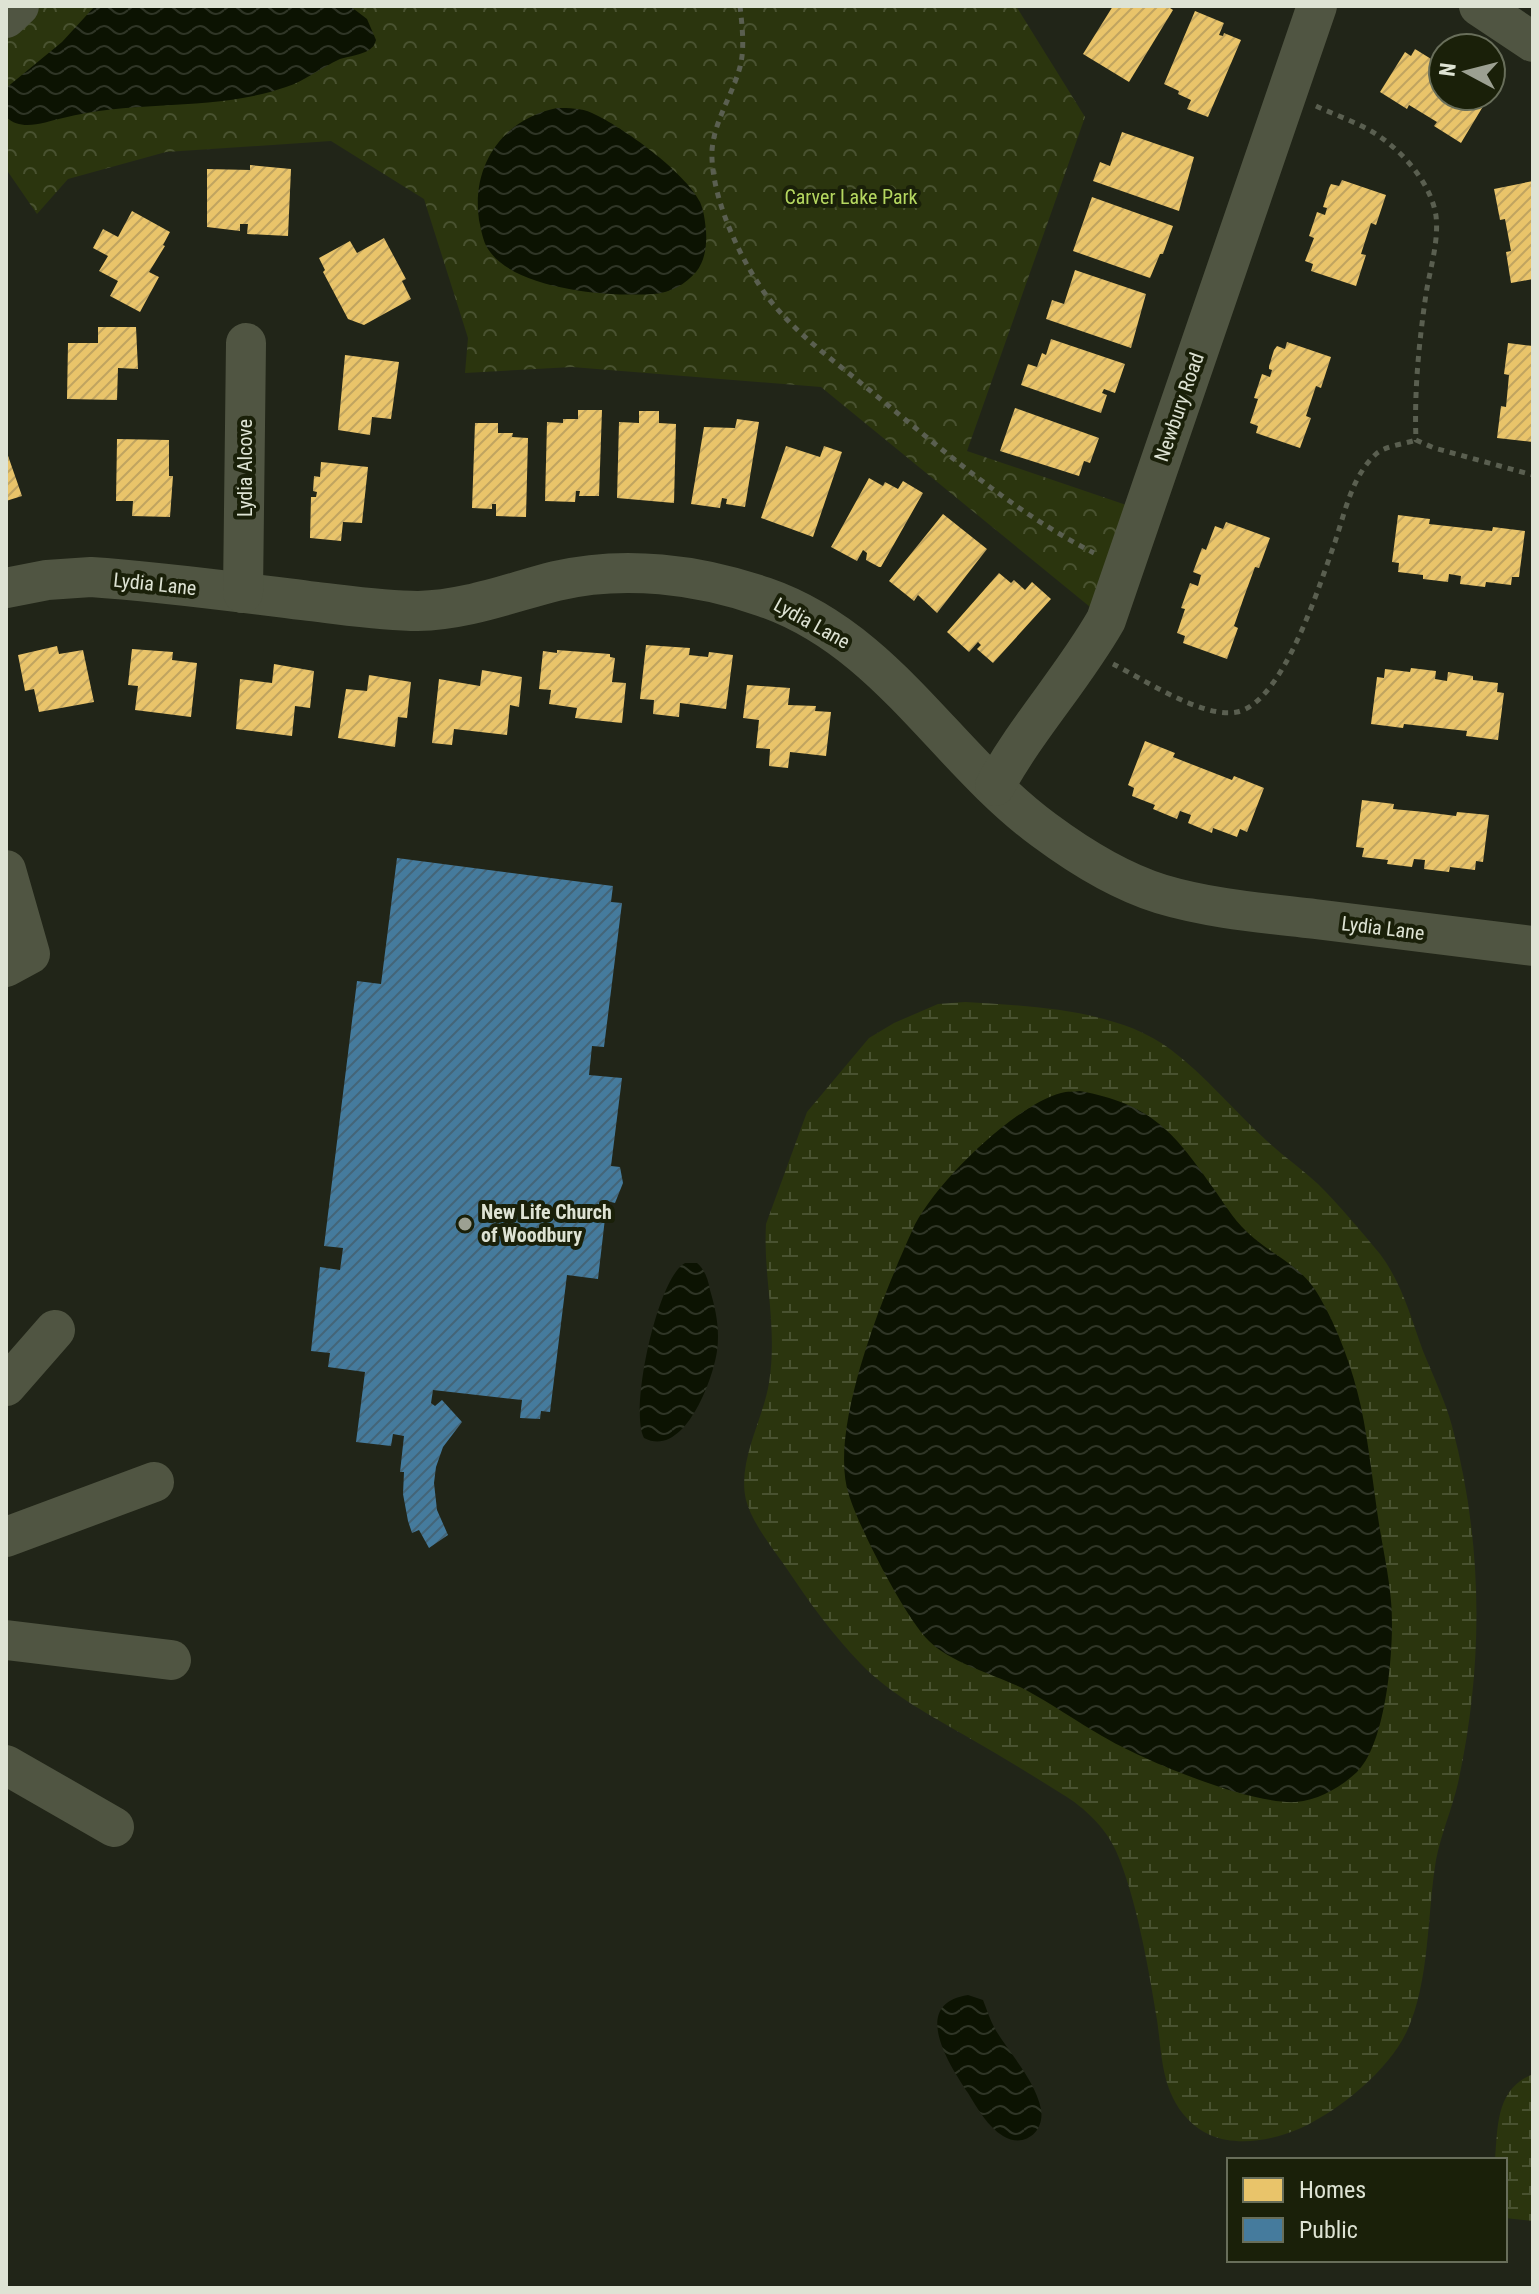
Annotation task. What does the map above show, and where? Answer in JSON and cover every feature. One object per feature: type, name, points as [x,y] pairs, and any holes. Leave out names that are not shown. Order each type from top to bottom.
[{"type":"street","points":[[6,18],[19,6]]},
{"type":"street","name":"Newbury Road","points":[[995,786],[1010,759],[1106,620],[1317,6]]},
{"type":"street","points":[[1479,6],[1533,42]]},
{"type":"street","name":"Lydia Alcove","points":[[243,593],[246,343]]},
{"type":"street","name":"Lydia Lane","points":[[6,588],[81,577],[415,611],[473,605],[551,583],[601,575],[670,575],[729,586],[785,606],[863,653],[1041,828],[1083,857],[1125,880],[1159,893],[1239,910],[1533,946]]},
{"type":"street","points":[[6,870],[18,960]]},
{"type":"street","points":[[6,1386],[55,1330]]},
{"type":"street","points":[[6,1537],[154,1482]]},
{"type":"street","points":[[6,1640],[171,1660]]},
{"type":"street","points":[[6,1765],[114,1827]]},
{"type":"path","points":[[740,6],[743,32],[741,65],[715,133],[711,156],[714,179],[730,228],[746,262],[769,298],[798,331],[976,478],[1045,527],[1094,553],[1126,563]]},
{"type":"path","points":[[1320,92],[1315,106],[1372,131],[1413,169],[1430,194],[1436,216],[1436,235],[1426,296],[1415,408],[1416,440]]},
{"type":"path","points":[[1087,651],[1198,707],[1237,712],[1255,703],[1283,669],[1306,618],[1357,479],[1379,451],[1416,440],[1434,448],[1533,475]]},
{"type":"green space","name":"Carver Lake Park","points":[[19,6],[1016,6],[1085,117],[967,451],[1144,511],[1106,620],[821,387],[572,367],[465,373],[468,338],[424,199],[331,141],[166,152],[68,179],[37,214],[6,169],[6,18]]},
{"type":"green space","points":[[965,1002],[1044,1008],[1099,1018],[1149,1036],[1183,1059],[1267,1141],[1318,1184],[1380,1254],[1405,1301],[1452,1426],[1470,1514],[1476,1649],[1458,1783],[1436,1860],[1420,1991],[1407,2031],[1376,2074],[1331,2111],[1279,2136],[1244,2141],[1221,2139],[1198,2128],[1176,2104],[1164,2070],[1136,1911],[1116,1851],[1100,1826],[1070,1799],[913,1705],[861,1664],[813,1606],[758,1527],[746,1500],[745,1471],[766,1397],[771,1362],[766,1224],[807,1112],[869,1038],[894,1023],[938,1004]]},
{"type":"green space","points":[[1533,2074],[1533,2221],[1507,2218],[1507,2158],[1495,2158],[1501,2110],[1512,2089]]},
{"type":"water","points":[[95,6],[350,6],[367,19],[376,40],[366,52],[340,59],[293,84],[259,95],[91,112],[33,125],[12,122],[6,117],[6,88],[62,42]]},
{"type":"water","points":[[557,108],[588,111],[620,129],[667,164],[692,190],[702,209],[706,242],[702,263],[687,280],[672,290],[654,294],[589,292],[540,282],[519,274],[501,263],[488,249],[479,220],[478,200],[486,163],[506,134],[521,122]]},
{"type":"water","points":[[1080,1091],[1124,1103],[1171,1134],[1242,1227],[1312,1285],[1332,1322],[1349,1364],[1364,1421],[1389,1582],[1392,1619],[1390,1666],[1382,1716],[1367,1758],[1344,1783],[1313,1799],[1296,1802],[1252,1796],[1169,1768],[1120,1746],[1026,1690],[962,1663],[939,1649],[919,1630],[896,1594],[862,1529],[849,1495],[844,1468],[852,1400],[887,1289],[922,1213],[955,1171],[1020,1114],[1063,1092]]},
{"type":"water","points":[[685,1263],[697,1263],[707,1278],[717,1320],[717,1351],[710,1380],[694,1413],[672,1437],[658,1441],[644,1438],[640,1423],[643,1375],[648,1346],[665,1293]]},
{"type":"water","points":[[968,1995],[983,2000],[995,2029],[1038,2098],[1040,2125],[1025,2139],[1011,2140],[992,2128],[952,2068],[939,2037],[937,2023],[941,2010],[950,2001]]},
{"type":"building: Homes","points":[[1113,6],[1167,6],[1173,10],[1129,82],[1083,54]]},
{"type":"building: Homes","points":[[1195,11],[1224,23],[1219,35],[1223,36],[1224,33],[1241,40],[1208,117],[1187,109],[1191,100],[1164,84]]},
{"type":"building: Homes","points":[[1415,49],[1427,56],[1427,112],[1480,112],[1461,143],[1434,126],[1437,122],[1409,105],[1407,109],[1380,92],[1405,52],[1411,56]]},
{"type":"building: Homes","points":[[1122,132],[1194,157],[1179,211],[1093,181],[1100,162],[1110,166]]},
{"type":"building: Homes","points":[[250,165],[291,169],[288,236],[247,234],[248,224],[240,224],[240,231],[207,227],[207,169],[250,170]]},
{"type":"building: Homes","points":[[1342,180],[1386,195],[1376,225],[1371,223],[1361,254],[1366,255],[1356,286],[1311,271],[1313,264],[1305,261],[1314,238],[1309,236],[1317,212],[1325,215],[1327,208],[1323,207],[1329,188],[1331,184],[1339,186]]},
{"type":"building: Homes","points":[[1533,181],[1533,279],[1511,283],[1506,252],[1511,251],[1505,219],[1500,220],[1494,189]]},
{"type":"building: Homes","points":[[1092,197],[1173,226],[1150,278],[1073,251]]},
{"type":"building: Homes","points":[[132,211],[170,232],[149,272],[159,277],[140,312],[110,296],[118,281],[99,271],[108,256],[93,248],[103,229],[118,237]]},
{"type":"building: Homes","points":[[384,238],[406,279],[402,281],[411,299],[364,325],[348,319],[319,258],[350,241],[357,253]]},
{"type":"building: Homes","points":[[1075,270],[1146,294],[1131,348],[1046,319],[1052,300],[1064,304]]},
{"type":"building: Homes","points":[[98,327],[136,327],[138,369],[118,368],[117,400],[67,399],[68,343],[98,343]]},
{"type":"building: Homes","points":[[1051,339],[1125,364],[1115,393],[1104,389],[1102,393],[1107,395],[1101,413],[1021,385],[1028,364],[1037,367],[1042,353],[1046,355]]},
{"type":"building: Homes","points":[[1287,342],[1331,357],[1321,388],[1316,386],[1306,416],[1311,418],[1300,448],[1256,433],[1258,426],[1250,423],[1262,374],[1270,377],[1272,370],[1269,366],[1274,350],[1277,346],[1285,349]]},
{"type":"building: Homes","points":[[1508,343],[1533,346],[1533,442],[1497,438],[1501,406],[1506,407],[1509,375],[1504,374]]},
{"type":"building: Homes","points":[[345,355],[399,362],[391,419],[372,417],[370,435],[338,430]]},
{"type":"building: Homes","points":[[1015,408],[1099,438],[1090,463],[1084,461],[1079,476],[1000,451]]},
{"type":"building: Homes","points":[[578,410],[602,410],[599,496],[579,496],[580,491],[576,491],[575,502],[545,501],[547,422],[563,423],[563,419],[578,419]]},
{"type":"building: Homes","points":[[639,411],[659,411],[659,423],[676,424],[674,503],[617,498],[619,422],[639,423]]},
{"type":"building: Homes","points":[[737,419],[759,422],[745,507],[726,504],[727,499],[722,498],[720,508],[691,504],[704,427],[735,428]]},
{"type":"building: Homes","points":[[475,423],[498,423],[498,433],[513,433],[512,437],[528,438],[526,517],[496,516],[496,504],[492,504],[492,509],[472,508]]},
{"type":"building: Homes","points":[[117,439],[169,440],[169,476],[173,476],[170,517],[132,516],[133,501],[116,501]]},
{"type":"building: Homes","points":[[786,446],[820,457],[824,446],[842,452],[813,537],[761,518]]},
{"type":"building: Homes","points":[[6,450],[22,496],[6,501]]},
{"type":"building: Homes","points":[[321,462],[368,467],[362,523],[343,522],[341,541],[310,538],[311,497],[316,497],[317,492],[313,491],[314,476],[320,477]]},
{"type":"building: Homes","points":[[869,478],[883,486],[885,482],[898,489],[903,481],[923,493],[881,567],[866,560],[867,553],[863,550],[857,561],[831,547]]},
{"type":"building: Homes","points":[[943,514],[987,549],[937,613],[918,595],[914,601],[889,581]]},
{"type":"building: Homes","points":[[1398,515],[1430,519],[1429,524],[1525,531],[1519,577],[1512,577],[1511,585],[1486,582],[1485,587],[1460,584],[1461,576],[1449,574],[1448,582],[1398,572],[1399,563],[1392,562]]},
{"type":"building: Homes","points":[[1226,522],[1270,538],[1244,597],[1234,626],[1238,628],[1227,659],[1183,643],[1185,636],[1177,633],[1185,609],[1181,608],[1190,583],[1198,586],[1201,575],[1193,572],[1202,548],[1206,550],[1215,526],[1223,529]]},
{"type":"building: Homes","points":[[999,573],[1025,590],[1032,582],[1051,599],[993,663],[977,649],[981,645],[978,642],[969,652],[947,632]]},
{"type":"building: Homes","points":[[646,645],[690,648],[689,655],[708,657],[709,652],[733,655],[726,709],[680,703],[679,717],[653,714],[654,700],[640,699]]},
{"type":"building: Homes","points":[[57,646],[59,654],[83,650],[94,702],[39,712],[34,689],[25,691],[18,655]]},
{"type":"building: Homes","points":[[132,649],[173,652],[172,660],[197,663],[191,717],[135,710],[138,686],[128,685]]},
{"type":"building: Homes","points":[[557,650],[610,654],[615,658],[612,682],[626,683],[622,723],[575,718],[577,708],[549,704],[551,690],[539,689],[543,651],[557,653]]},
{"type":"building: Homes","points":[[274,664],[314,671],[310,708],[295,706],[292,736],[236,729],[240,679],[272,683]]},
{"type":"building: Homes","points":[[1411,668],[1436,671],[1435,679],[1447,681],[1448,672],[1473,676],[1473,680],[1498,683],[1497,692],[1504,693],[1498,740],[1466,736],[1467,731],[1371,724],[1377,677],[1384,678],[1385,669],[1410,672]]},
{"type":"building: Homes","points":[[482,670],[522,677],[519,707],[510,705],[507,735],[454,729],[452,745],[432,743],[439,679],[480,686]]},
{"type":"building: Homes","points":[[369,675],[411,682],[407,718],[398,717],[395,747],[338,738],[346,689],[367,691]]},
{"type":"building: Homes","points":[[747,685],[790,688],[788,705],[816,706],[815,711],[831,712],[826,756],[790,752],[788,768],[769,766],[770,749],[756,748],[759,720],[743,718]]},
{"type":"building: Homes","points":[[1145,741],[1175,753],[1173,757],[1232,780],[1234,776],[1264,788],[1247,832],[1240,829],[1237,837],[1213,828],[1212,833],[1188,823],[1191,815],[1180,811],[1177,819],[1153,809],[1155,805],[1132,796],[1134,788],[1128,785]]},
{"type":"building: Homes","points":[[1362,800],[1394,804],[1393,809],[1456,816],[1457,812],[1489,815],[1483,862],[1476,861],[1475,870],[1450,867],[1449,872],[1424,869],[1425,860],[1414,859],[1412,867],[1362,857],[1364,848],[1356,847]]},
{"type":"building: Public","name":"New Life Church of Woodbury","points":[[397,858],[613,886],[611,902],[622,903],[604,1047],[592,1046],[589,1075],[622,1078],[611,1166],[620,1167],[623,1183],[615,1203],[607,1201],[598,1279],[567,1275],[550,1412],[541,1411],[540,1419],[520,1418],[522,1400],[433,1390],[431,1403],[435,1406],[442,1400],[462,1422],[443,1447],[434,1483],[437,1510],[448,1535],[429,1548],[419,1530],[412,1533],[408,1521],[403,1494],[404,1472],[400,1472],[404,1436],[393,1434],[391,1446],[356,1442],[365,1372],[328,1367],[330,1353],[311,1351],[320,1267],[340,1270],[343,1248],[324,1246],[357,981],[381,984]]},
{"type":"place","name":"New Life Church of Woodbury","points":[[465,1224]]}]
